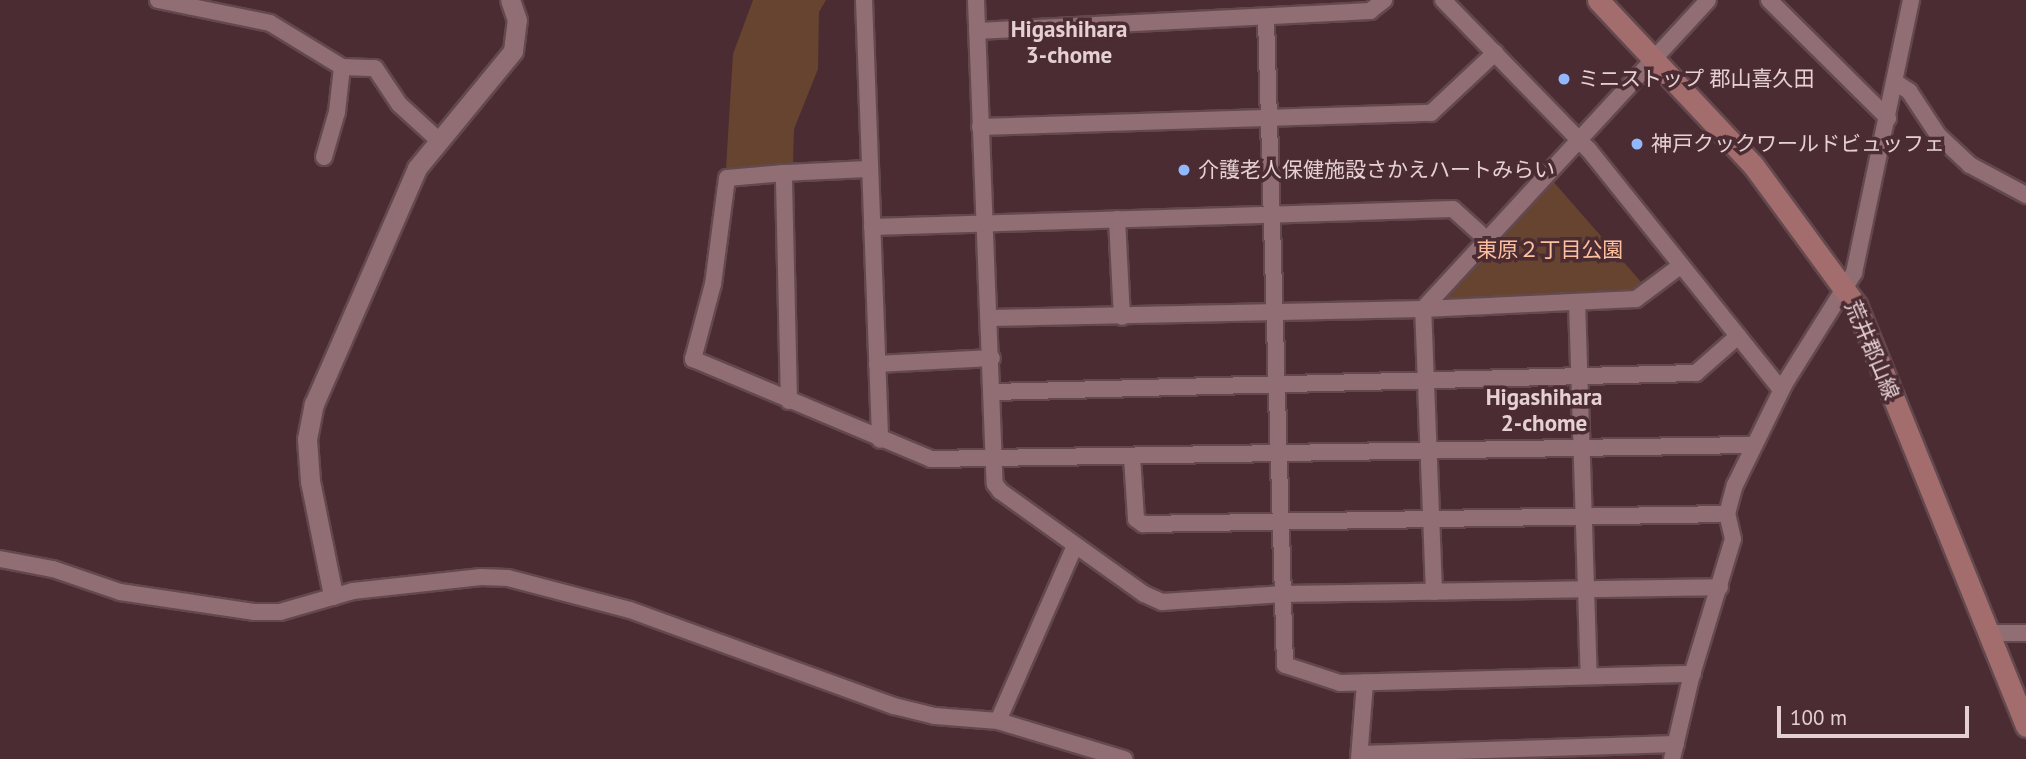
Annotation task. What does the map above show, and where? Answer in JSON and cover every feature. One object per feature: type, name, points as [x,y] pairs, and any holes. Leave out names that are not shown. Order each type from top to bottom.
[{"type":"main road","name":"荒井郡山線","points":[[1598,0],[1753,165],[1847,290],[2026,726]]},
{"type":"street","points":[[158,0],[276,25],[342,67],[379,71],[399,104],[437,139]]},
{"type":"street","points":[[333,595],[310,481],[307,439],[314,404],[402,197],[437,139],[513,51],[517,20],[510,0]]},
{"type":"street","points":[[864,0],[880,440]]},
{"type":"street","points":[[976,0],[984,222],[991,318],[995,484],[1000,491],[1075,547],[1162,602],[1284,594],[1720,587]]},
{"type":"street","points":[[977,31],[1370,11],[1384,0]]},
{"type":"street","points":[[1443,0],[1578,138],[1679,267],[1782,390]]},
{"type":"street","points":[[1434,593],[1423,309],[1485,238],[1708,0]]},
{"type":"street","points":[[1769,0],[1888,118]]},
{"type":"street","points":[[1365,682],[1359,756],[1674,751],[1693,674],[1733,539],[1727,514],[1752,445],[1782,390],[1847,290],[1860,251],[1910,1]]},
{"type":"street","points":[[1266,18],[1266,118],[1280,454],[1285,665],[1340,683],[1693,674]]},
{"type":"street","points":[[980,127],[1431,113],[1495,53]]},
{"type":"street","points":[[324,158],[342,67]]},
{"type":"street","points":[[1895,82],[1909,91],[1938,135],[1970,165],[2026,195]]},
{"type":"street","points":[[870,169],[727,178],[713,284],[693,359],[880,440],[940,461],[1429,452],[1582,446],[1752,445]]},
{"type":"street","points":[[784,173],[789,401]]},
{"type":"street","points":[[872,227],[1453,209],[1485,238]]},
{"type":"street","points":[[1117,219],[1122,317]]},
{"type":"street","points":[[991,318],[1423,309],[1636,299],[1679,267]]},
{"type":"street","points":[[1577,302],[1590,675]]},
{"type":"street","points":[[993,392],[1696,373],[1738,336]]},
{"type":"street","points":[[877,364],[992,358]]},
{"type":"street","points":[[1132,457],[1140,524],[1431,522],[1727,514]]},
{"type":"street","points":[[998,721],[1075,547]]},
{"type":"street","points":[[0,559],[54,569],[120,592],[236,611],[280,612],[333,595],[472,577],[508,579],[630,610],[894,706],[935,716],[998,721],[1124,759]]},
{"type":"street","points":[[1988,634],[2026,633]]},
{"type":"green space","points":[[753,0],[826,0],[819,12],[818,69],[794,129],[793,165],[726,168],[733,54]]},
{"type":"green space","name":"東原２丁目公園","points":[[1551,179],[1642,283],[1631,293],[1440,301]]},
{"type":"place","name":"ミニストップ 郡山喜久田","points":[[1564,79]]},
{"type":"place","name":"神戸クックワールドビュッフェ","points":[[1637,144]]},
{"type":"place","name":"介護老人保健施設さかえハートみらい","points":[[1184,170]]},
{"type":"district","name":"Higashihara 3-chome","points":[[1069,42]]},
{"type":"district","name":"Higashihara 2-chome","points":[[1544,410]]}]
